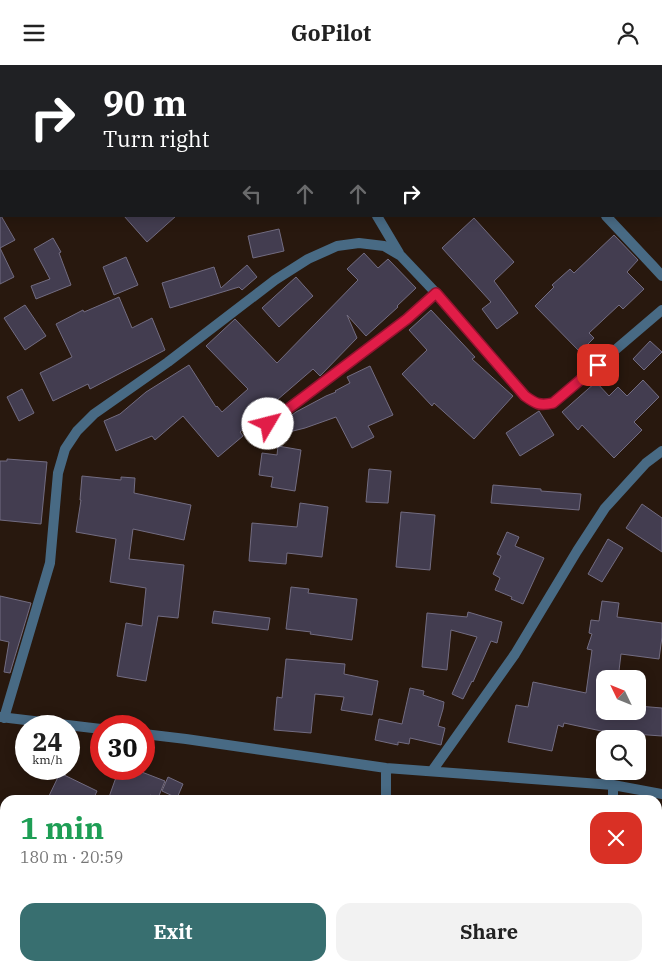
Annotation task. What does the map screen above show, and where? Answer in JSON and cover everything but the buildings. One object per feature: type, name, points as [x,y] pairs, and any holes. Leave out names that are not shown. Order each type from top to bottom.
[{"type":"street","points":[[378,217],[401,257]]},
{"type":"street","points":[[607,217],[662,276]]},
{"type":"street","points":[[90,728],[2,718],[50,563],[58,473],[65,449],[77,431],[94,414],[168,362],[275,280],[308,259],[337,246],[359,243],[384,245],[401,257],[436,293],[525,396],[534,403],[543,405],[553,403],[662,310]]},
{"type":"street","points":[[268,424],[407,319],[436,293]]},
{"type":"street","points":[[432,771],[515,654],[605,508],[646,463],[662,451]]},
{"type":"street","points":[[155,735],[386,768],[613,785],[662,794]]},
{"type":"street","points":[[386,768],[386,795]]},
{"type":"street","points":[[613,785],[613,795]]},
{"type":"route","points":[[268,424],[407,319],[436,293],[525,396],[534,403],[543,405],[553,403],[598,365]]}]
